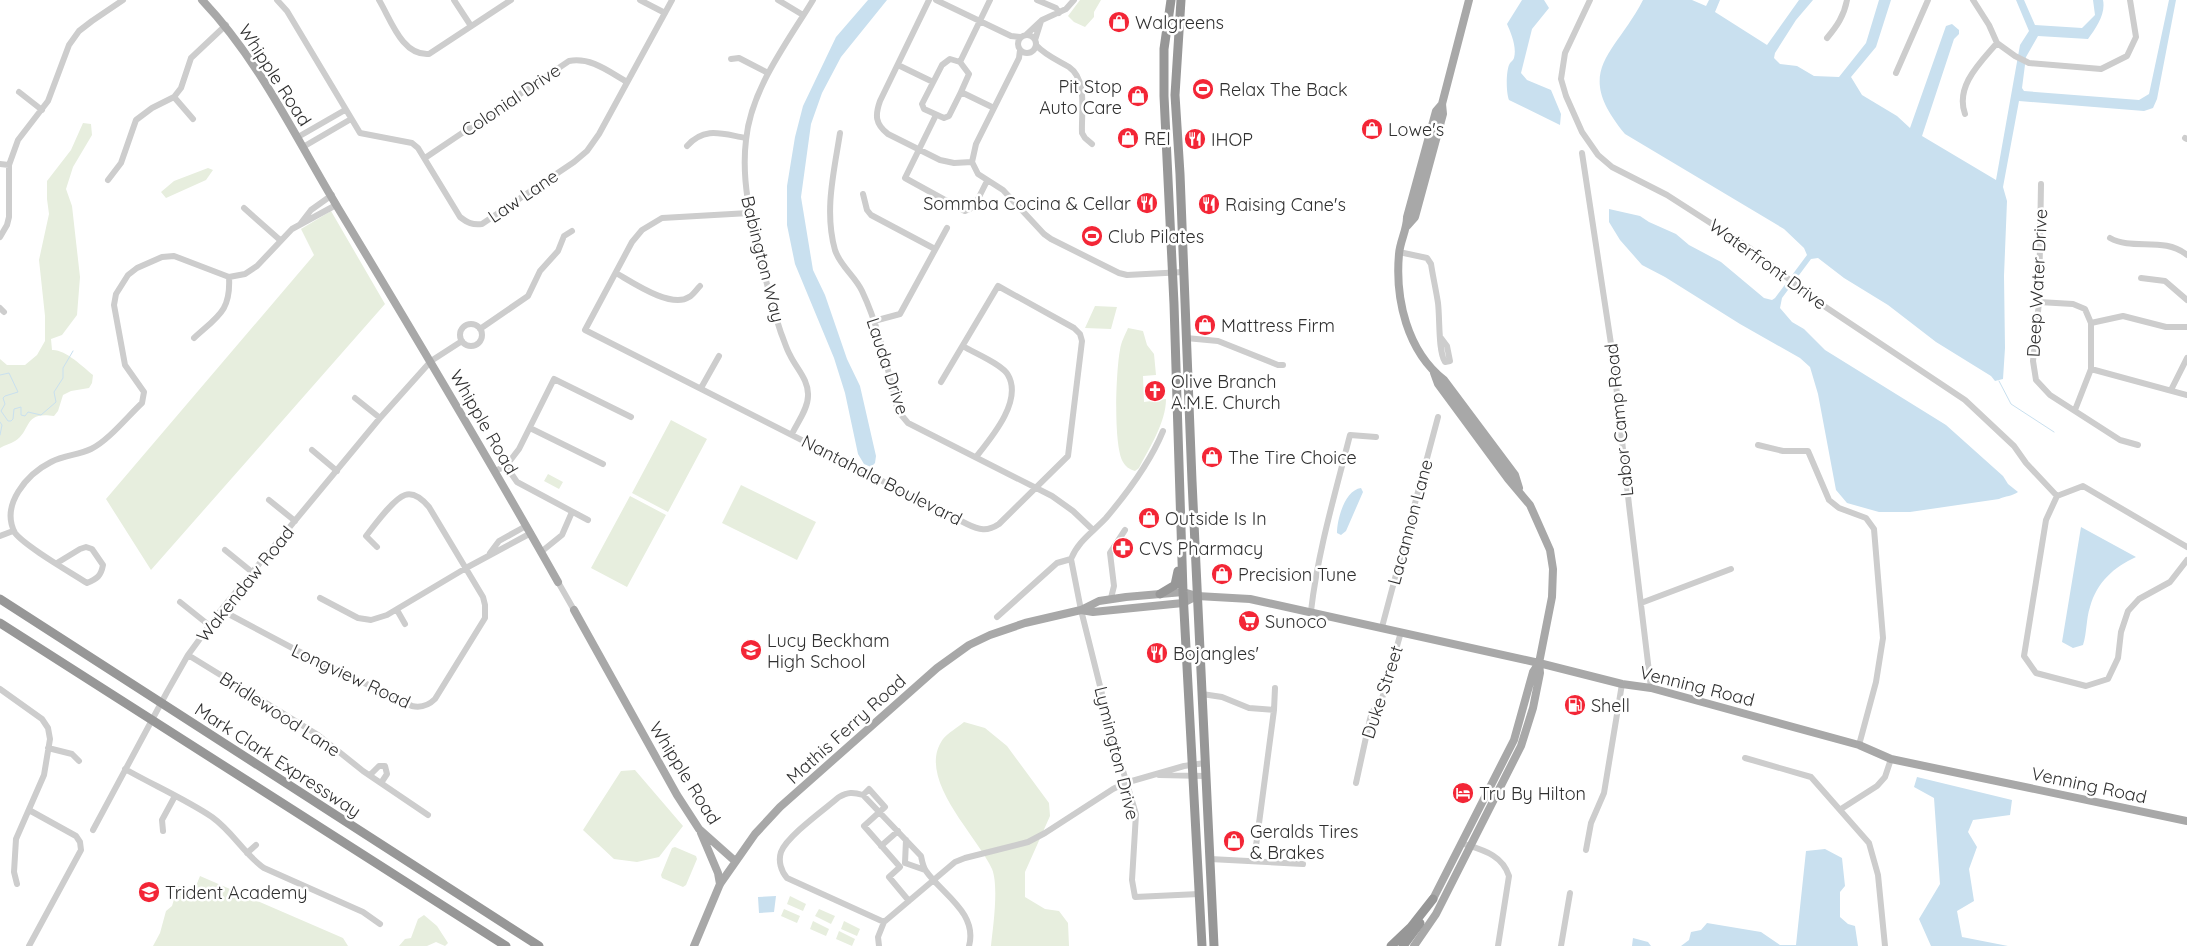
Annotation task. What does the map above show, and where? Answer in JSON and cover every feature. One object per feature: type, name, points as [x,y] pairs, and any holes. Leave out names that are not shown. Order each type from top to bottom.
[{"type":"highway","points":[[1171,0],[1164,49],[1164,96],[1183,603],[1202,946]]},
{"type":"highway","points":[[1181,0],[1175,95],[1214,946]]},
{"type":"highway","points":[[1160,594],[1168,591],[1177,582],[1177,558],[1181,552]]},
{"type":"highway","name":"Mark Clark Expressway","points":[[0,599],[539,946]]},
{"type":"highway","name":"Mark Clark Expressway","points":[[0,623],[506,946]]},
{"type":"highway","points":[[1392,946],[1433,899]]},
{"type":"highway","points":[[1403,946],[1423,918],[1433,899]]},
{"type":"highway","points":[[472,924],[501,946]]},
{"type":"main road","name":"Whipple Road","points":[[202,0],[226,25],[262,77],[332,195],[336,205],[431,361],[558,582]]},
{"type":"main road","points":[[1414,946],[1436,914],[1524,736],[1538,682],[1539,663],[1552,597],[1553,569],[1550,550],[1537,516],[1519,490],[1515,475],[1444,380],[1434,372],[1419,350],[1402,310],[1398,290],[1399,252],[1407,226],[1407,217],[1436,111],[1442,104],[1469,0]]},
{"type":"main road","name":"Mathis Ferry Road","points":[[694,946],[720,884],[755,834],[780,807],[952,656],[1002,630],[1081,610],[1111,598],[1183,592],[1197,596]]},
{"type":"main road","name":"Mathis Ferry Road","points":[[1081,610],[1093,612],[1183,603],[1197,596]]},
{"type":"main road","name":"Venning Road","points":[[1197,596],[1250,599],[1382,627],[1622,684],[1651,688],[1859,744],[1891,759],[2187,820]]},
{"type":"main road","name":"Whipple Road","points":[[574,610],[677,795],[699,829],[735,861]]},
{"type":"main road","points":[[1433,899],[1514,740],[1533,672],[1539,663]]},
{"type":"main road","points":[[699,829],[718,872],[720,884]]},
{"type":"street","points":[[0,238],[9,217],[9,165],[18,140],[48,101],[69,45],[79,31],[123,0]]},
{"type":"street","name":"Law Lane","points":[[277,0],[287,11],[360,133],[412,143],[425,158],[460,216],[467,223],[482,224],[574,162],[587,151],[599,134],[672,0]]},
{"type":"street","points":[[379,0],[406,47],[414,53],[429,54],[511,0]]},
{"type":"street","points":[[454,0],[471,26]]},
{"type":"street","points":[[640,0],[664,14]]},
{"type":"street","points":[[778,0],[804,15]]},
{"type":"street","name":"Babington Way","points":[[792,434],[807,404],[807,388],[789,354],[778,325],[750,213],[745,188],[746,138],[759,94],[768,73],[813,0]]},
{"type":"street","points":[[929,0],[880,101],[876,113],[877,122],[888,134],[940,160],[954,163],[972,162]]},
{"type":"street","points":[[936,0],[1027,44],[1071,68],[1078,75],[1081,84],[1082,133],[1092,144]]},
{"type":"street","points":[[960,62],[990,0]]},
{"type":"street","points":[[1037,0],[1056,8],[1059,13]]},
{"type":"street","points":[[1074,0],[1066,9],[1042,20],[1019,58],[976,144],[972,162],[978,174],[1003,190],[1044,234],[1113,270],[1127,275],[1184,272]]},
{"type":"street","name":"Waterfront Drive","points":[[1590,0],[1565,53],[1562,79],[1566,96],[1589,144],[1612,167],[1694,210],[1751,249],[1801,287],[1814,300],[1965,400],[2014,446],[2026,463],[2057,496]]},
{"type":"street","points":[[1826,38],[1838,25],[1844,14],[1847,0]]},
{"type":"street","points":[[1896,73],[1928,0]]},
{"type":"street","points":[[1973,0],[1989,25],[1997,43],[2015,56],[2028,63],[2100,69],[2127,56],[2136,37],[2130,0]]},
{"type":"street","points":[[108,180],[121,164],[136,120],[152,108],[174,97],[181,88],[191,58],[226,25]]},
{"type":"street","points":[[1965,114],[1961,104],[1961,96],[1976,67],[1997,43]]},
{"type":"street","points":[[731,60],[740,58],[768,73]]},
{"type":"street","name":"Colonial Drive","points":[[425,158],[570,61],[580,59],[589,61],[627,82]]},
{"type":"street","points":[[946,60],[960,62],[969,74],[948,116],[944,118],[924,109],[922,104],[933,82],[946,60]]},
{"type":"street","points":[[898,65],[933,82]]},
{"type":"street","points":[[19,92],[42,110]]},
{"type":"street","points":[[961,92],[994,108]]},
{"type":"street","points":[[174,97],[193,119]]},
{"type":"street","points":[[298,137],[345,110]]},
{"type":"street","points":[[936,115],[904,178],[965,211],[974,207],[987,181]]},
{"type":"street","points":[[303,147],[351,119]]},
{"type":"street","points":[[687,146],[695,137],[704,133],[746,138]]},
{"type":"street","name":"Lauda Drive","points":[[840,133],[828,204],[835,251],[840,262],[861,289],[874,321],[898,411],[902,418],[908,424],[1052,496],[1073,511],[1093,530]]},
{"type":"street","name":"Labor Camp Road","points":[[1582,153],[1614,357],[1651,688]]},
{"type":"street","points":[[0,164],[9,165]]},
{"type":"street","name":"Deep Water Drive","points":[[2041,184],[2039,302],[2033,361],[2036,380],[2050,395],[2120,440],[2138,445]]},
{"type":"street","points":[[863,194],[867,210],[871,215],[935,249]]},
{"type":"street","points":[[301,224],[311,210],[332,195]]},
{"type":"street","points":[[57,562],[86,547],[92,548],[103,565],[101,574],[96,580],[87,583],[19,539],[5,520],[9,504],[20,485],[51,462],[92,449],[142,403],[144,392],[125,365],[114,305],[116,294],[128,275],[137,268],[162,257],[174,256],[185,258],[217,274],[229,277],[245,274],[257,266],[280,240],[301,224],[336,205]]},
{"type":"street","points":[[244,208],[280,240]]},
{"type":"street","name":"Nantahala Boulevard","points":[[750,213],[662,218],[656,221],[637,235],[586,330],[981,530],[993,528],[1036,489],[1068,456],[1082,342],[1080,334],[1074,328],[998,286],[941,382]]},
{"type":"street","points":[[874,321],[900,314],[947,228]]},
{"type":"street","points":[[480,329],[528,296],[540,271],[558,252],[564,236],[572,231]]},
{"type":"street","points":[[2110,238],[2146,244],[2170,245],[2187,255]]},
{"type":"street","points":[[1399,252],[1427,258],[1431,264],[1438,300],[1441,338]]},
{"type":"street","points":[[616,274],[668,300],[679,301],[688,298],[700,286]]},
{"type":"street","points":[[194,338],[224,308],[230,296],[229,277]]},
{"type":"street","points":[[2141,278],[2165,281],[2187,300]]},
{"type":"street","points":[[2039,302],[2072,304],[2085,309],[2091,323],[2091,369],[2075,410]]},
{"type":"street","points":[[2091,323],[2123,316],[2166,327],[2187,327]]},
{"type":"street","points":[[472,324],[480,329],[480,340],[475,345],[468,345],[462,341],[460,334],[465,326],[472,324]]},
{"type":"street","points":[[1186,338],[1218,341],[1278,365],[1283,365]]},
{"type":"street","name":"Wakendaw Road","points":[[93,830],[188,655],[221,610],[380,418],[431,361],[462,341]]},
{"type":"street","points":[[963,346],[1002,368],[1008,374],[1012,390],[1008,410],[1002,422],[976,457]]},
{"type":"street","points":[[701,388],[719,356]]},
{"type":"street","points":[[2171,390],[2187,358]]},
{"type":"street","points":[[2091,369],[2187,395]]},
{"type":"street","points":[[495,471],[506,466],[514,457],[554,380],[630,418]]},
{"type":"street","points":[[355,398],[380,418]]},
{"type":"street","name":"Lacannon Lane","points":[[1382,627],[1438,417]]},
{"type":"street","points":[[530,428],[602,464]]},
{"type":"street","points":[[1081,610],[1071,559],[1079,544],[1104,520],[1134,482],[1163,431]]},
{"type":"street","points":[[1311,612],[1315,572],[1350,435],[1376,437]]},
{"type":"street","points":[[1758,445],[1783,450],[1808,450],[1829,500],[1839,508],[1866,518],[1873,526],[1877,548],[1883,638],[1876,682],[1859,744]]},
{"type":"street","points":[[312,450],[337,471]]},
{"type":"street","points":[[506,466],[517,482],[588,520]]},
{"type":"street","points":[[2187,547],[2083,486],[2057,496],[2046,520],[2024,656],[2036,673],[2086,686],[2108,679],[2118,658],[2128,611],[2139,599],[2170,582],[2187,560]]},
{"type":"street","name":"Longview Road","points":[[221,610],[298,651],[412,706],[419,707],[431,704],[436,699],[485,618],[483,598],[429,506],[422,499],[405,495],[397,501],[366,536],[377,547]]},
{"type":"street","points":[[269,500],[295,521]]},
{"type":"street","points":[[541,552],[562,535],[572,512]]},
{"type":"street","points":[[488,556],[499,541],[526,526]]},
{"type":"street","points":[[1111,598],[1114,586],[1110,553],[1125,530]]},
{"type":"street","points":[[0,536],[13,531]]},
{"type":"street","points":[[320,598],[358,618],[371,620],[397,610],[466,568],[531,533]]},
{"type":"street","points":[[226,550],[252,572]]},
{"type":"street","points":[[998,617],[1057,563],[1071,559]]},
{"type":"street","points":[[1641,603],[1731,569]]},
{"type":"street","name":"Whipple Road","points":[[558,582],[574,610]]},
{"type":"street","points":[[1114,586],[1126,597]]},
{"type":"street","points":[[180,602],[210,626]]},
{"type":"street","points":[[397,610],[405,624]]},
{"type":"street","name":"Lymington Drive","points":[[1081,610],[1125,783],[1137,821],[1132,880],[1135,897],[1199,894]]},
{"type":"street","name":"Duke Street","points":[[1356,783],[1372,712],[1382,702],[1402,632]]},
{"type":"street","name":"Bridlewood Lane","points":[[188,655],[318,735],[370,775],[428,815]]},
{"type":"street","points":[[1586,850],[1591,823],[1604,793],[1622,684]]},
{"type":"street","points":[[1254,861],[1274,710],[1275,688]]},
{"type":"street","points":[[0,689],[42,719],[49,733],[44,775],[19,830],[14,850],[14,872],[17,884]]},
{"type":"street","points":[[1202,694],[1222,697],[1249,708],[1274,710]]},
{"type":"street","points":[[48,748],[72,754],[80,761]]},
{"type":"street","points":[[1745,758],[1811,777],[1870,843],[1878,875],[1885,946]]},
{"type":"street","points":[[1841,809],[1877,786],[1885,777],[1891,759]]},
{"type":"street","points":[[879,946],[878,937],[884,922],[955,862],[1028,842],[1125,783],[1192,764],[1205,763]]},
{"type":"street","points":[[370,775],[378,766],[384,766],[387,774],[382,783]]},
{"type":"street","points":[[125,769],[212,817],[233,835],[251,859],[264,868],[362,912],[380,924]]},
{"type":"street","points":[[1158,775],[1205,776]]},
{"type":"street","points":[[884,922],[787,878],[780,865],[781,852],[790,840],[839,797],[854,792],[863,795],[921,856],[925,870],[964,915],[970,930],[969,946]]},
{"type":"street","points":[[163,831],[162,820],[175,796]]},
{"type":"street","points":[[29,810],[76,836],[80,842],[81,850],[29,946]]},
{"type":"street","points":[[879,812],[864,826],[881,846],[902,865],[925,870]]},
{"type":"street","points":[[881,846],[898,831]]},
{"type":"street","points":[[906,840],[902,865],[889,878],[909,901]]},
{"type":"street","points":[[1461,843],[1499,859],[1506,867],[1509,876],[1498,946]]},
{"type":"street","points":[[247,853],[256,846]]},
{"type":"street","points":[[1210,859],[1303,864]]},
{"type":"street","points":[[1561,946],[1570,893]]},
{"type":"green space","points":[[1080,0],[1101,0],[1094,12],[1094,17],[1085,27],[1074,22],[1068,16]]},
{"type":"green space","points":[[83,123],[91,124],[92,135],[73,167],[66,189],[72,206],[80,277],[77,315],[62,335],[51,339],[52,350],[62,352],[79,363],[93,375],[92,383],[89,388],[71,391],[63,395],[58,411],[54,416],[37,416],[29,422],[20,437],[0,448],[0,359],[7,365],[25,365],[37,355],[45,341],[45,316],[39,260],[49,214],[47,181],[71,150]]},
{"type":"green space","points":[[208,168],[213,170],[206,180],[166,198],[161,192],[174,181]]},
{"type":"green space","points":[[331,211],[385,304],[151,570],[106,499],[314,255],[301,229]]},
{"type":"green space","points":[[1095,306],[1117,307],[1111,329],[1085,328]]},
{"type":"green space","points":[[1128,328],[1143,331],[1147,345],[1154,354],[1156,375],[1143,376],[1144,402],[1166,399],[1160,426],[1139,468],[1135,471],[1128,468],[1123,462],[1120,453],[1117,424],[1119,360],[1121,344]]},
{"type":"green space","points":[[671,420],[707,439],[668,512],[632,493]]},
{"type":"green space","points":[[548,474],[563,482],[559,489],[544,481]]},
{"type":"green space","points":[[741,485],[816,522],[797,560],[722,523]]},
{"type":"green space","points":[[630,496],[666,515],[627,587],[591,568]]},
{"type":"green space","points":[[964,722],[985,728],[1007,746],[1049,803],[1050,816],[1025,872],[1025,897],[1045,909],[1059,911],[1068,923],[1069,946],[991,946],[995,896],[992,869],[951,806],[942,788],[937,771],[936,754],[943,739]]},
{"type":"green space","points":[[635,770],[683,826],[659,857],[637,862],[614,859],[583,830],[621,771]]},
{"type":"green space","points":[[675,847],[696,856],[697,859],[686,885],[683,887],[662,878],[661,875],[672,848]]},
{"type":"green space","points":[[200,876],[343,938],[348,946],[153,946],[160,933],[166,911],[172,906],[178,886],[194,891]]},
{"type":"green space","points":[[790,896],[806,904],[803,911],[787,904]]},
{"type":"green space","points":[[784,909],[800,916],[797,923],[781,916]]},
{"type":"green space","points":[[819,909],[835,916],[831,924],[815,916]]},
{"type":"green space","points":[[424,915],[437,926],[448,943],[445,946],[436,942],[427,946],[399,946],[405,939],[411,938],[418,919]]},
{"type":"green space","points":[[813,921],[829,929],[826,936],[810,929]]},
{"type":"green space","points":[[844,921],[860,929],[857,936],[841,929]]},
{"type":"green space","points":[[839,931],[855,939],[852,946],[836,939]]},
{"type":"water","points":[[868,0],[887,0],[841,57],[822,93],[811,124],[801,197],[813,270],[825,295],[847,359],[860,386],[876,456],[875,463],[871,467],[864,464],[858,454],[845,393],[834,358],[795,264],[787,225],[787,186],[795,137],[803,106],[836,37]]},
{"type":"water","points":[[1522,0],[1544,0],[1549,8],[1532,29],[1521,73],[1527,80],[1551,90],[1561,114],[1560,125],[1509,100],[1508,97],[1507,73],[1509,64],[1514,58],[1515,49],[1507,24]]},
{"type":"water","points":[[1643,0],[1692,0],[1706,6],[1709,0],[1720,0],[1715,12],[1767,45],[1799,0],[1813,0],[1796,20],[1775,53],[1774,58],[1780,64],[1797,66],[1814,76],[1839,77],[1866,43],[1879,0],[1891,0],[1876,47],[1851,77],[1862,95],[1897,116],[1910,128],[1946,26],[1952,24],[1959,30],[1959,34],[1954,39],[1922,136],[1996,180],[2020,45],[2029,31],[2016,0],[2024,0],[2035,25],[2082,28],[2095,15],[2093,0],[2103,0],[2104,5],[2100,21],[2088,39],[2038,36],[2026,57],[2022,88],[2024,91],[2139,100],[2149,94],[2169,0],[2176,0],[2157,99],[2153,108],[2144,111],[2019,101],[2003,187],[2007,201],[2003,379],[1995,381],[1991,376],[1936,342],[1888,305],[1844,278],[1818,258],[1811,259],[1782,298],[1780,308],[1792,322],[1804,329],[1825,350],[1946,425],[2018,492],[1999,499],[1910,512],[1879,512],[1847,503],[1836,490],[1818,394],[1810,367],[1800,358],[1642,265],[1620,240],[1609,222],[1609,209],[1640,216],[1676,234],[1689,245],[1721,262],[1764,298],[1772,300],[1807,255],[1804,248],[1784,229],[1625,134],[1609,112],[1601,94],[1600,78],[1603,64]]},
{"type":"water","points":[[1361,488],[1363,492],[1346,531],[1341,535],[1337,533],[1340,513],[1350,494]]},
{"type":"water","points":[[2081,527],[2136,557],[2107,576],[2097,590],[2090,607],[2083,645],[2073,648],[2062,642]]},
{"type":"water","points":[[1917,777],[2012,800],[2010,815],[1973,820],[1968,832],[1977,847],[1969,869],[1974,901],[1957,911],[1962,937],[2008,946],[1931,946],[1919,919],[1940,884],[1934,798],[1914,787]]},
{"type":"water","points":[[1825,849],[1842,858],[1845,886],[1840,892],[1840,917],[1848,924],[1855,926],[1858,946],[1681,946],[1689,940],[1691,932],[1701,930],[1707,923],[1761,932],[1780,945],[1796,945],[1806,851]]},
{"type":"water","points":[[776,896],[774,912],[759,913],[758,897]]},
{"type":"water","points":[[1633,938],[1648,942],[1651,946],[1632,946]]},
{"type":"waterway","points":[[0,375],[9,373],[18,392],[3,398],[5,404],[1,411],[8,421],[13,419],[14,409],[21,407],[21,415],[25,416],[28,412],[41,415],[56,402],[54,392],[63,378],[63,368],[73,351]]},
{"type":"waterway","points":[[1999,381],[2011,404],[2054,432]]},
{"type":"waterway","points":[[0,422],[2,425],[0,435]]},
{"type":"place","name":"Walgreens","points":[[1119,22]]},
{"type":"place","name":"Relax The Back","points":[[1203,89]]},
{"type":"place","name":"Pit Stop Auto Care","points":[[1138,96]]},
{"type":"place","name":"Lowe's","points":[[1372,129]]},
{"type":"place","name":"REI","points":[[1128,138]]},
{"type":"place","name":"IHOP","points":[[1195,139]]},
{"type":"place","name":"Sommba Cocina & Cellar","points":[[1147,203]]},
{"type":"place","name":"Raising Cane's","points":[[1209,204]]},
{"type":"place","name":"Club Pilates","points":[[1092,236]]},
{"type":"place","name":"Mattress Firm","points":[[1205,325]]},
{"type":"place","name":"Olive Branch A.M.E. Church","points":[[1155,391]]},
{"type":"place","name":"The Tire Choice","points":[[1212,457]]},
{"type":"place","name":"Outside Is In","points":[[1149,518]]},
{"type":"place","name":"CVS Pharmacy","points":[[1123,548]]},
{"type":"place","name":"Precision Tune","points":[[1222,574]]},
{"type":"place","name":"Sunoco","points":[[1249,621]]},
{"type":"place","name":"Lucy Beckham High School","points":[[751,650]]},
{"type":"place","name":"Bojangles'","points":[[1157,653]]},
{"type":"place","name":"Shell","points":[[1575,705]]},
{"type":"place","name":"Tru By Hilton","points":[[1463,793]]},
{"type":"place","name":"Geralds Tires & Brakes","points":[[1234,841]]},
{"type":"place","name":"Trident Academy","points":[[149,892]]}]
